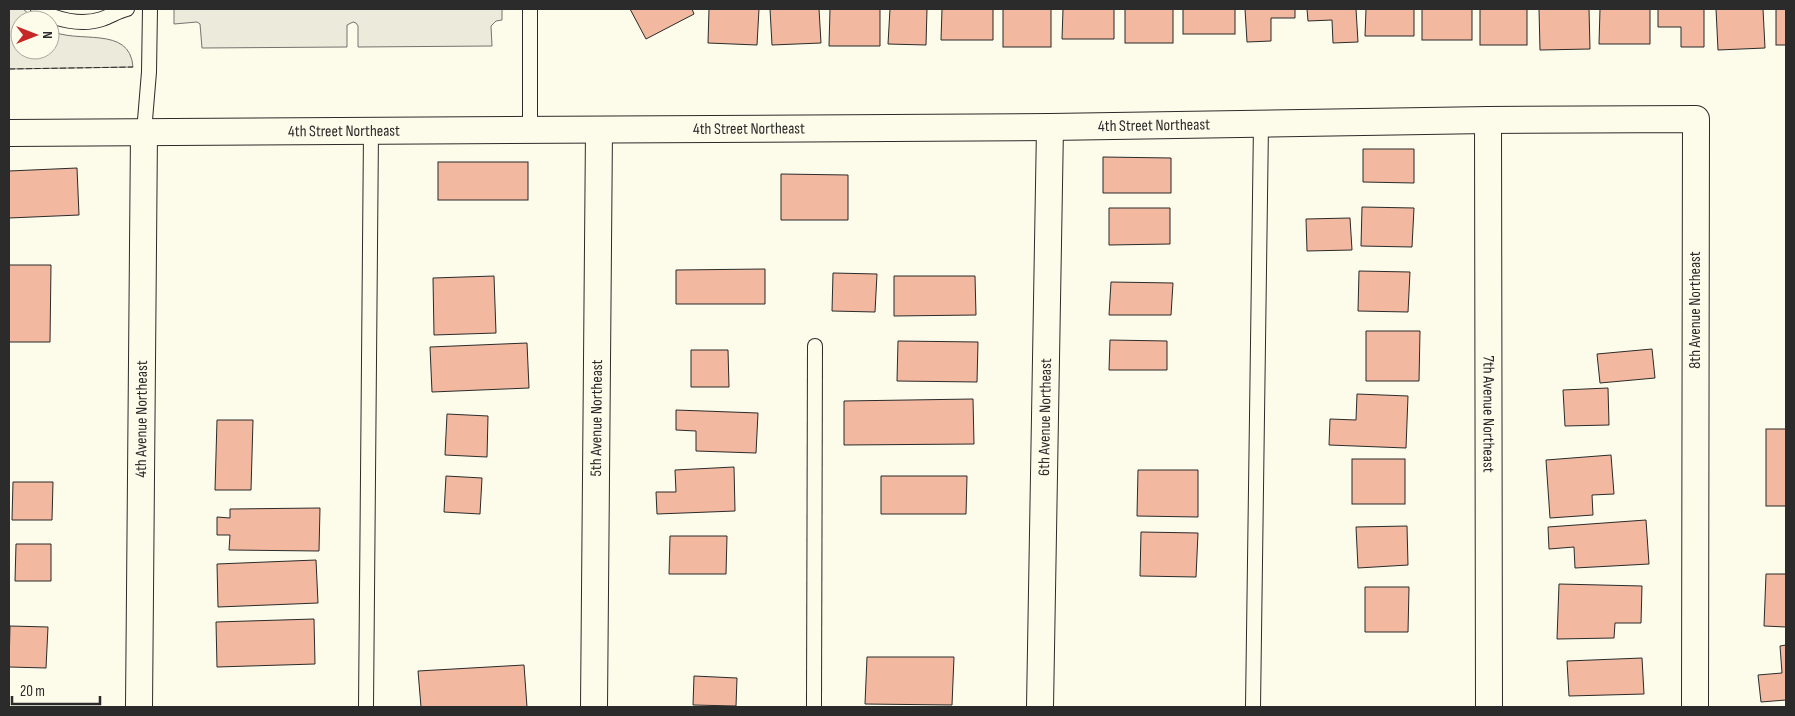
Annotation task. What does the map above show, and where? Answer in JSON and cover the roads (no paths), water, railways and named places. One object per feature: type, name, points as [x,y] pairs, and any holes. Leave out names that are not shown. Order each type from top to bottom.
[{"type":"street","name":"8th Avenue Northeast","points":[[1488,120],[1696,119],[1695,707]]},
{"type":"street","name":"4th Street Northeast","points":[[9,133],[1050,127],[1488,120]]},
{"type":"street","name":"7th Avenue Northeast","points":[[1488,120],[1489,707]]},
{"type":"street","name":"6th Avenue Northeast","points":[[1040,707],[1050,127]]},
{"type":"street","name":"5th Avenue Northeast","points":[[594,707],[599,130]]},
{"type":"street","name":"4th Avenue Northeast","points":[[139,707],[144,132]]},
{"type":"lane","points":[[38,9],[52,16],[89,22],[127,9]]},
{"type":"lane","points":[[144,132],[150,72],[150,9]]},
{"type":"lane","points":[[530,9],[530,130]]},
{"type":"lane","points":[[1253,707],[1261,124]]},
{"type":"lane","points":[[366,707],[371,131]]},
{"type":"lane","points":[[814,707],[815,346]]}]
